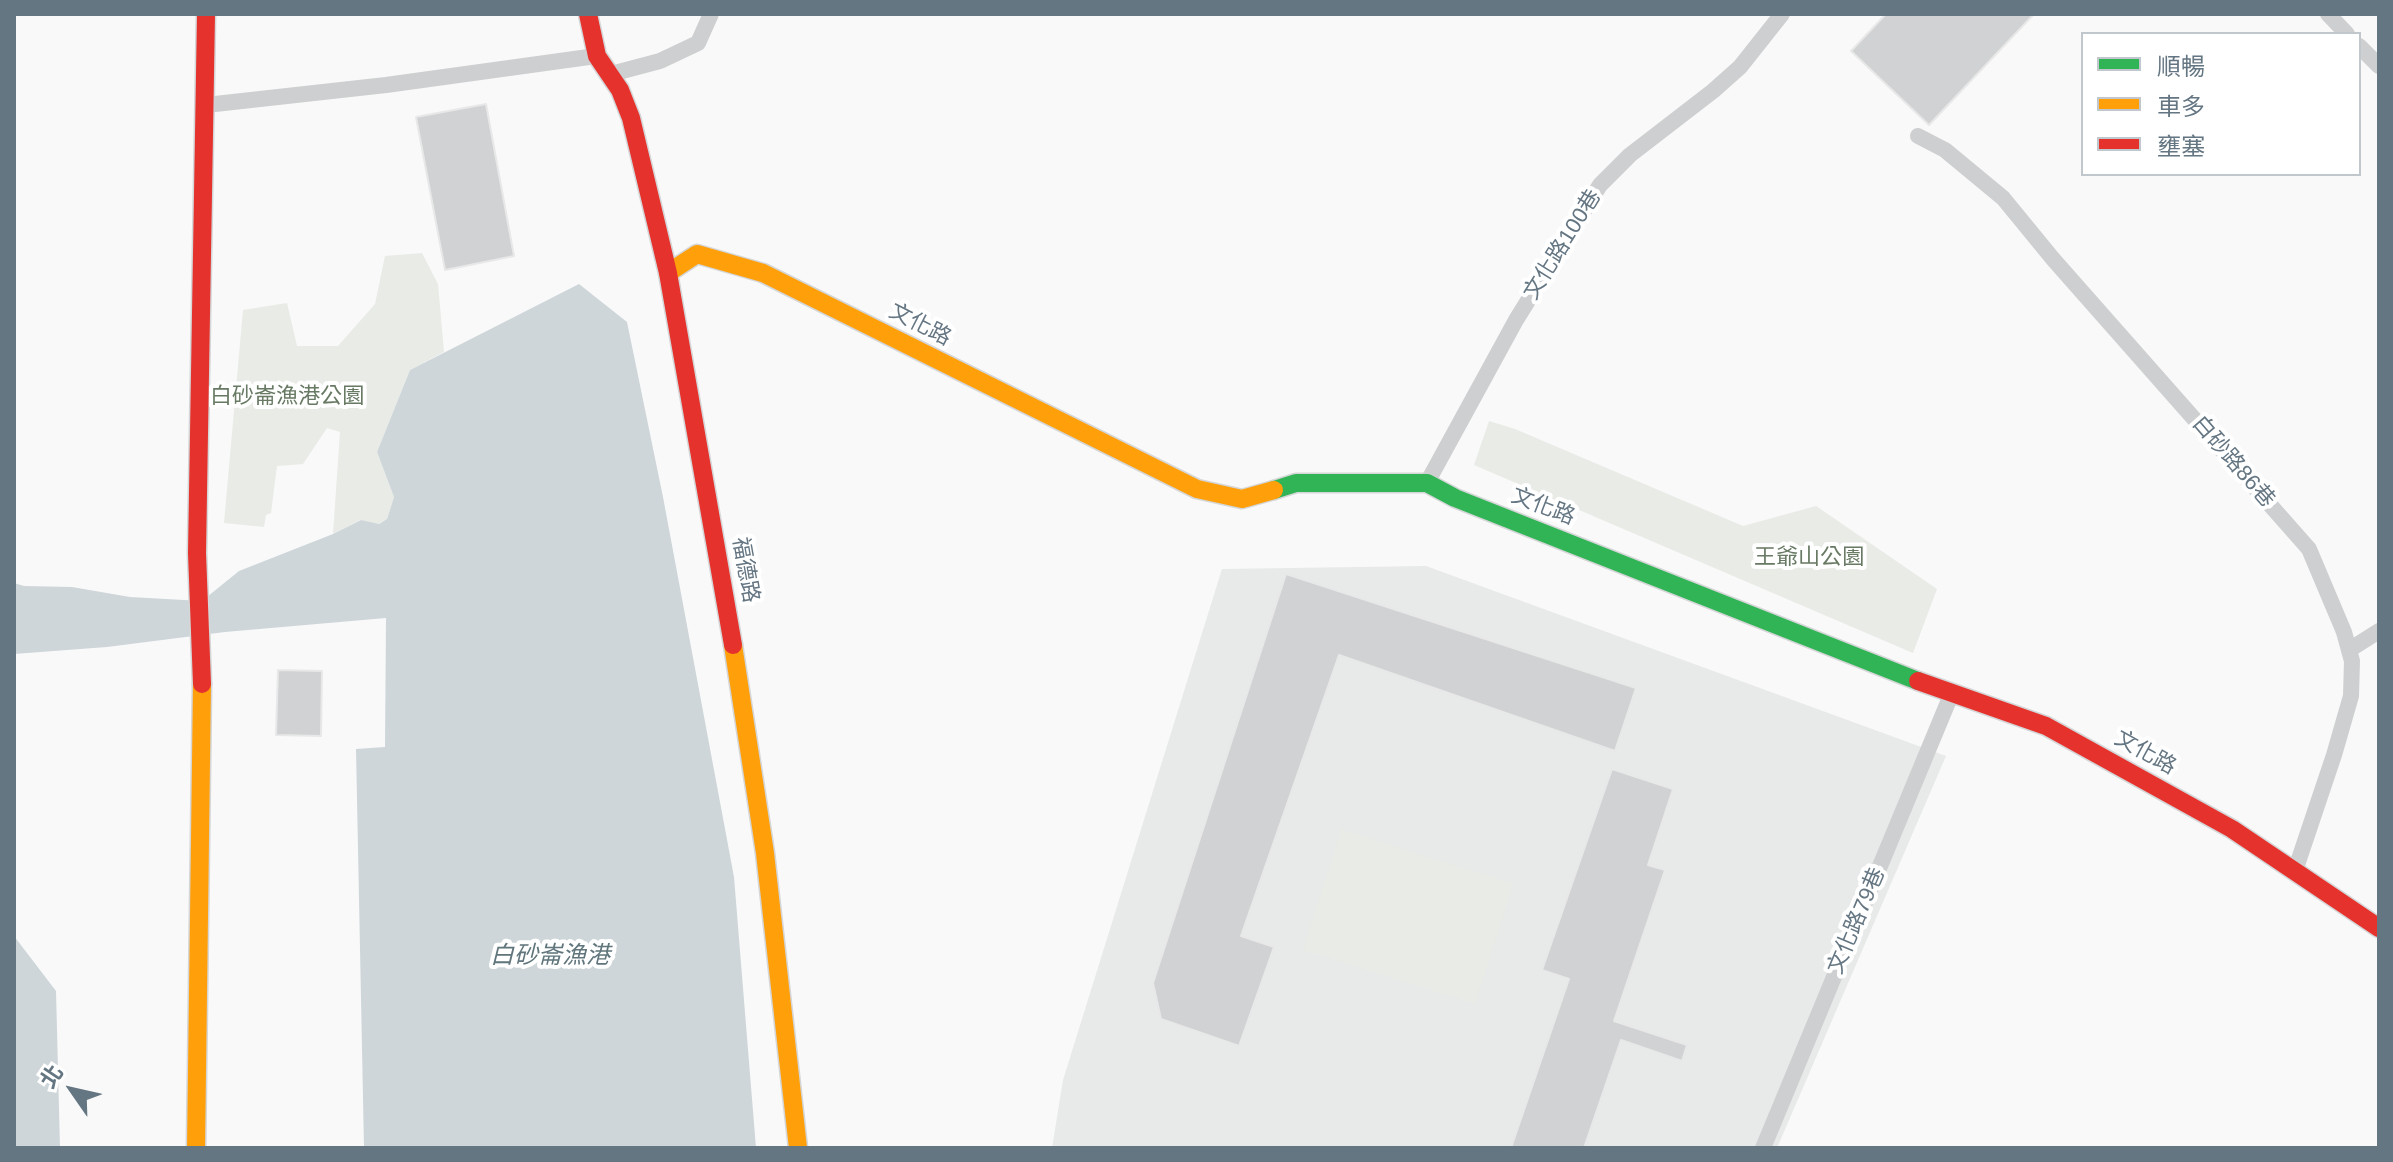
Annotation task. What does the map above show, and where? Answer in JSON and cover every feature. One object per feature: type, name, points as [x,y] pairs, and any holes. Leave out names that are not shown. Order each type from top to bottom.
[{"type":"street","points":[[196,1148],[202,665],[197,553],[206,14]]},
{"type":"street","name":"福德路","points":[[588,14],[597,56],[620,90],[631,118],[668,273],[725,590],[765,853],[798,1148]]},
{"type":"street","name":"文化路","points":[[668,273],[697,254],[763,273],[1197,489],[1242,499],[1296,483],[1427,483],[1455,498],[1952,694],[2046,726],[2232,829],[2379,928]]},
{"type":"lane","points":[[609,74],[660,61],[698,43],[711,14]]},
{"type":"lane","name":"文化路100巷","points":[[1427,483],[1516,320],[1600,185],[1630,155],[1740,67],[1782,14]]},
{"type":"lane","points":[[2328,14],[2345,32]]},
{"type":"lane","points":[[2361,48],[2379,66]]},
{"type":"lane","points":[[204,105],[386,85],[597,56]]},
{"type":"lane","name":"白砂路86巷","points":[[1918,136],[1945,150],[2003,198],[2309,549],[2344,632],[2352,661],[2351,696],[2294,872]]},
{"type":"lane","points":[[2349,650],[2379,631]]},
{"type":"lane","name":"文化路79巷","points":[[1763,1148],[1952,694]]},
{"type":"shaded area","points":[[1426,566],[1946,756],[1777,1148],[1052,1148],[1063,1080],[1222,569]]},
{"type":"green space","name":"白砂崙漁港公園","points":[[422,253],[438,284],[444,352],[410,370],[377,452],[394,497],[387,519],[378,524],[360,520],[333,534],[340,432],[327,428],[303,464],[277,466],[271,513],[266,515],[264,527],[224,523],[243,310],[287,303],[297,346],[338,346],[375,304],[385,256]]},
{"type":"green space","name":"王爺山公園","points":[[1489,421],[1515,429],[1743,526],[1816,506],[1937,589],[1913,653],[1474,465]]},
{"type":"green space","points":[[1341,829],[1514,884],[1475,1004],[1303,950]]},
{"type":"water","name":"白砂崙漁港","points":[[579,284],[627,322],[663,497],[734,877],[756,1148],[364,1148],[356,749],[385,747],[386,618],[14,654],[14,583],[72,587],[130,597],[202,601],[239,571],[361,520],[379,524],[387,519],[394,497],[377,452],[410,370]]},
{"type":"water","points":[[14,936],[56,991],[60,1148],[14,1148]]},
{"type":"building","points":[[1886,14],[2034,14],[1929,125],[1851,51]]},
{"type":"building","points":[[486,104],[514,256],[445,270],[416,117]]},
{"type":"building","points":[[1286,574],[1636,688],[1615,751],[1339,655],[1241,936],[1274,947],[1239,1046],[1161,1019],[1153,983]]},
{"type":"building","points":[[278,670],[322,671],[321,736],[276,735]]},
{"type":"building","points":[[1612,769],[1673,789],[1648,865],[1665,870],[1614,1021],[1687,1045],[1682,1061],[1621,1040],[1584,1148],[1511,1148],[1569,979],[1542,970]]},
{"type":"traffic: fast","points":[[1274,490],[1296,483],[1427,483],[1455,498],[1918,681]]},
{"type":"traffic: slow","points":[[668,273],[697,254],[763,273],[1197,489],[1242,499],[1274,490]]},
{"type":"traffic: slow","points":[[733,645],[765,853],[798,1148]]},
{"type":"traffic: slow","points":[[196,1148],[202,684]]},
{"type":"traffic: jam","points":[[202,684],[197,553],[206,14]]},
{"type":"traffic: jam","points":[[588,14],[597,56],[620,90],[631,118],[668,273],[733,645]]},
{"type":"traffic: jam","points":[[1918,681],[2046,726],[2232,829],[2379,928]]}]
